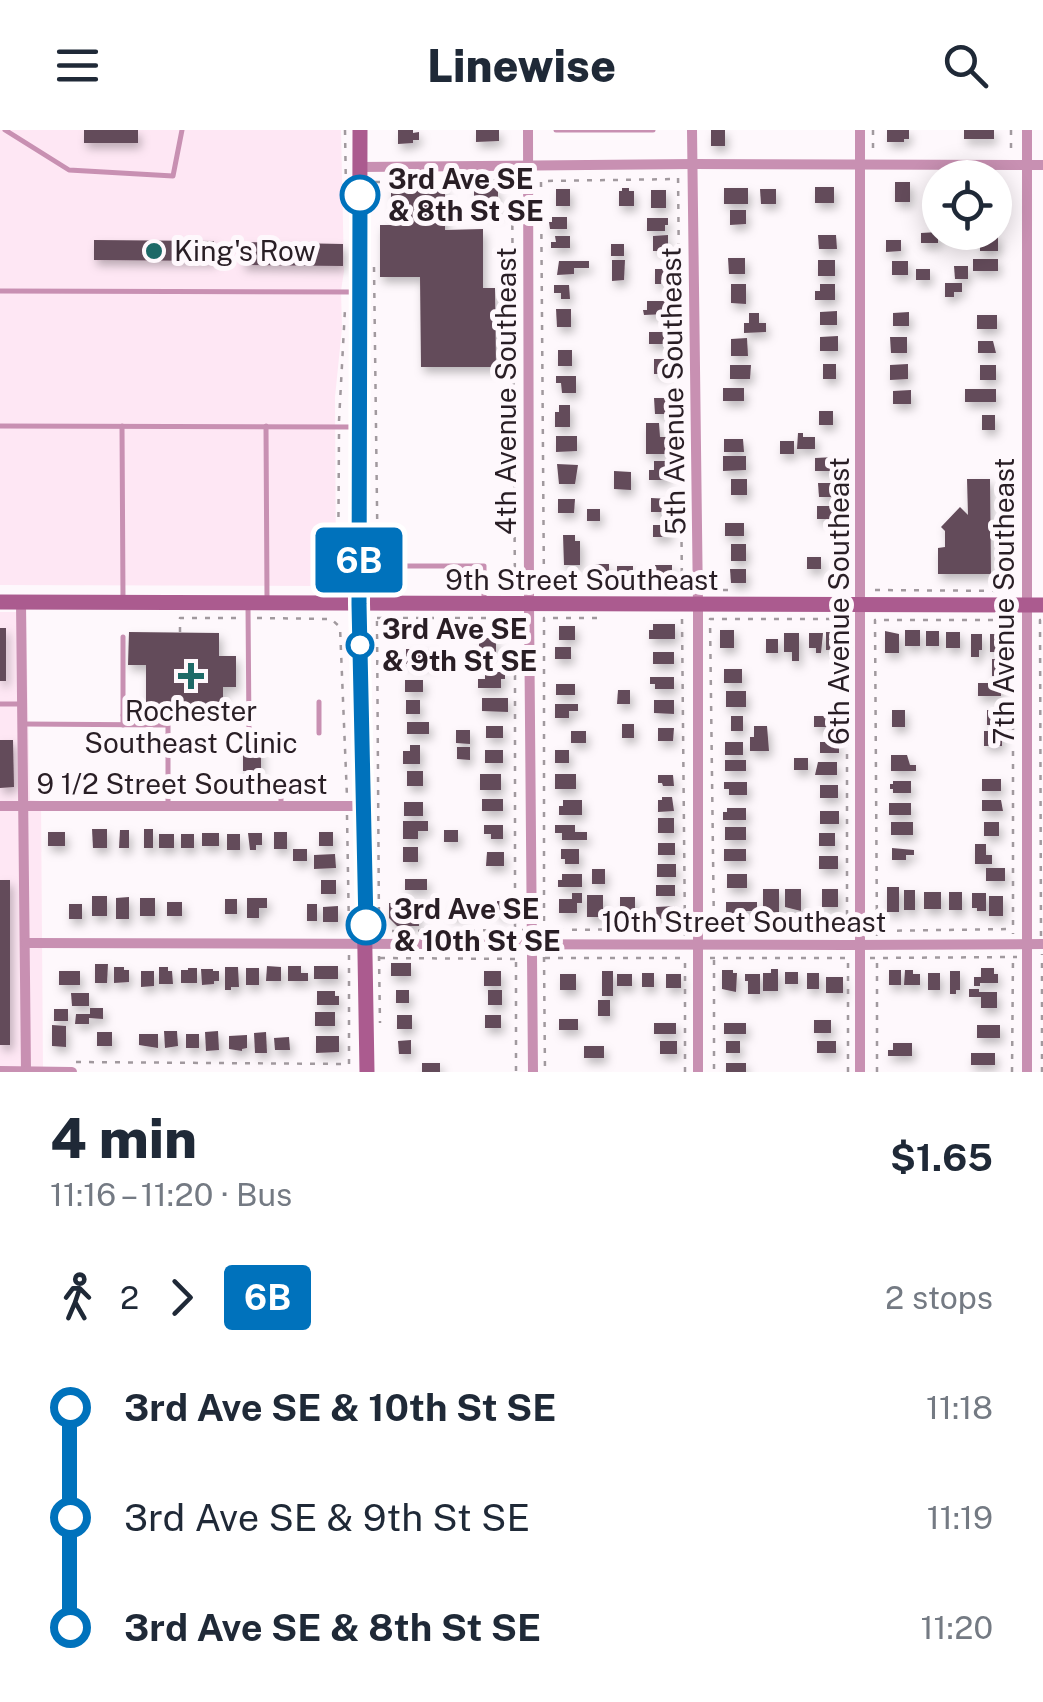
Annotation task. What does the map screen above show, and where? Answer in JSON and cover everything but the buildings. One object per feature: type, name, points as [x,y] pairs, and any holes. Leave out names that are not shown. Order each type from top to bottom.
[{"type":"street","points":[[360,130],[352,292],[359,426],[368,1072]]},
{"type":"street","name":"4th Avenue Southeast","points":[[528,130],[528,604],[538,945],[533,1072]]},
{"type":"street","name":"5th Avenue Southeast","points":[[692,130],[698,1072]]},
{"type":"street","name":"6th Avenue Southeast","points":[[860,130],[867,164],[860,1072]]},
{"type":"street","name":"7th Avenue Southeast","points":[[1027,130],[1035,605],[1026,944],[1027,1072]]},
{"type":"street","points":[[360,167],[922,164]]},
{"type":"street","points":[[1012,165],[1043,165]]},
{"type":"street","name":"9th Street Southeast","points":[[0,602],[1035,605]]},
{"type":"street","points":[[21,602],[26,1072]]},
{"type":"street","name":"9 1/2 Street Southeast","points":[[0,806],[364,806]]},
{"type":"street","name":"10th Street Southeast","points":[[26,942],[1043,944]]},
{"type":"street","points":[[0,1071],[72,1072]]},
{"type":"lane","points":[[4,130],[69,170],[173,176],[182,130]]},
{"type":"lane","points":[[556,130],[652,130]]},
{"type":"lane","points":[[0,290],[352,292]]},
{"type":"lane","points":[[0,426],[359,426]]},
{"type":"lane","points":[[122,426],[122,602]]},
{"type":"lane","points":[[266,426],[267,604]]},
{"type":"lane","points":[[404,566],[484,566],[484,604]]},
{"type":"lane","points":[[248,604],[249,733]]},
{"type":"lane","points":[[123,638],[123,725]]},
{"type":"lane","points":[[319,702],[319,733]]},
{"type":"lane","points":[[0,704],[22,704]]},
{"type":"lane","points":[[123,715],[248,716]]},
{"type":"lane","points":[[22,724],[168,726],[168,806]]},
{"type":"lane","points":[[281,779],[281,807]]},
{"type":"path","points":[[345,130],[346,206]]},
{"type":"path","points":[[867,164],[873,130]]},
{"type":"path","points":[[1010,130],[1011,160]]},
{"type":"path","points":[[678,164],[682,590]]},
{"type":"path","points":[[543,590],[540,181],[678,179]]},
{"type":"path","points":[[374,182],[512,180],[516,590]]},
{"type":"path","points":[[374,264],[378,586]]},
{"type":"path","points":[[338,585],[339,426],[352,292]]},
{"type":"path","points":[[874,590],[1012,590]]},
{"type":"path","points":[[180,618],[180,632]]},
{"type":"path","points":[[331,618],[340,628],[347,795]]},
{"type":"path","points":[[377,618],[515,618],[515,930],[379,931],[377,618]]},
{"type":"path","points":[[544,618],[544,930],[538,945],[544,958],[545,1072]]},
{"type":"path","points":[[544,930],[684,929],[682,618]]},
{"type":"path","points":[[710,619],[847,619],[847,931],[714,930],[710,619]]},
{"type":"path","points":[[875,620],[1012,620],[1013,929],[876,930],[875,620]]},
{"type":"path","points":[[1043,620],[1043,929]]},
{"type":"path","points":[[348,817],[348,932]]},
{"type":"path","points":[[349,954],[350,1072]]},
{"type":"path","points":[[876,1072],[877,958],[1012,957],[1012,1072]]},
{"type":"path","points":[[380,1034],[380,958],[516,959],[516,1072]]},
{"type":"path","points":[[544,958],[685,958],[685,1072]]},
{"type":"path","points":[[714,1072],[714,958],[848,958],[848,1072]]},
{"type":"path","points":[[1042,1072],[1043,958]]},
{"type":"path","points":[[64,1062],[350,1064]]},
{"type":"shaded area","points":[[0,130],[341,130],[344,271],[335,397],[336,579],[329,586],[0,585]]},
{"type":"shaded area","points":[[0,612],[26,612],[30,800],[41,801],[43,1072],[0,1072]]},
{"type":"bus line","name":"6B","points":[[360,195],[359,604],[366,925]]},
{"type":"place","name":"3rd Ave SE & 8th St SE","points":[[360,195]]},
{"type":"place","name":"King's Row","points":[[154,251]]},
{"type":"place","name":"3rd Ave SE & 9th St SE","points":[[360,645]]},
{"type":"place","name":"Rochester Southeast Clinic","points":[[191,676]]},
{"type":"place","name":"3rd Ave SE & 10th St SE","points":[[366,925]]}]
